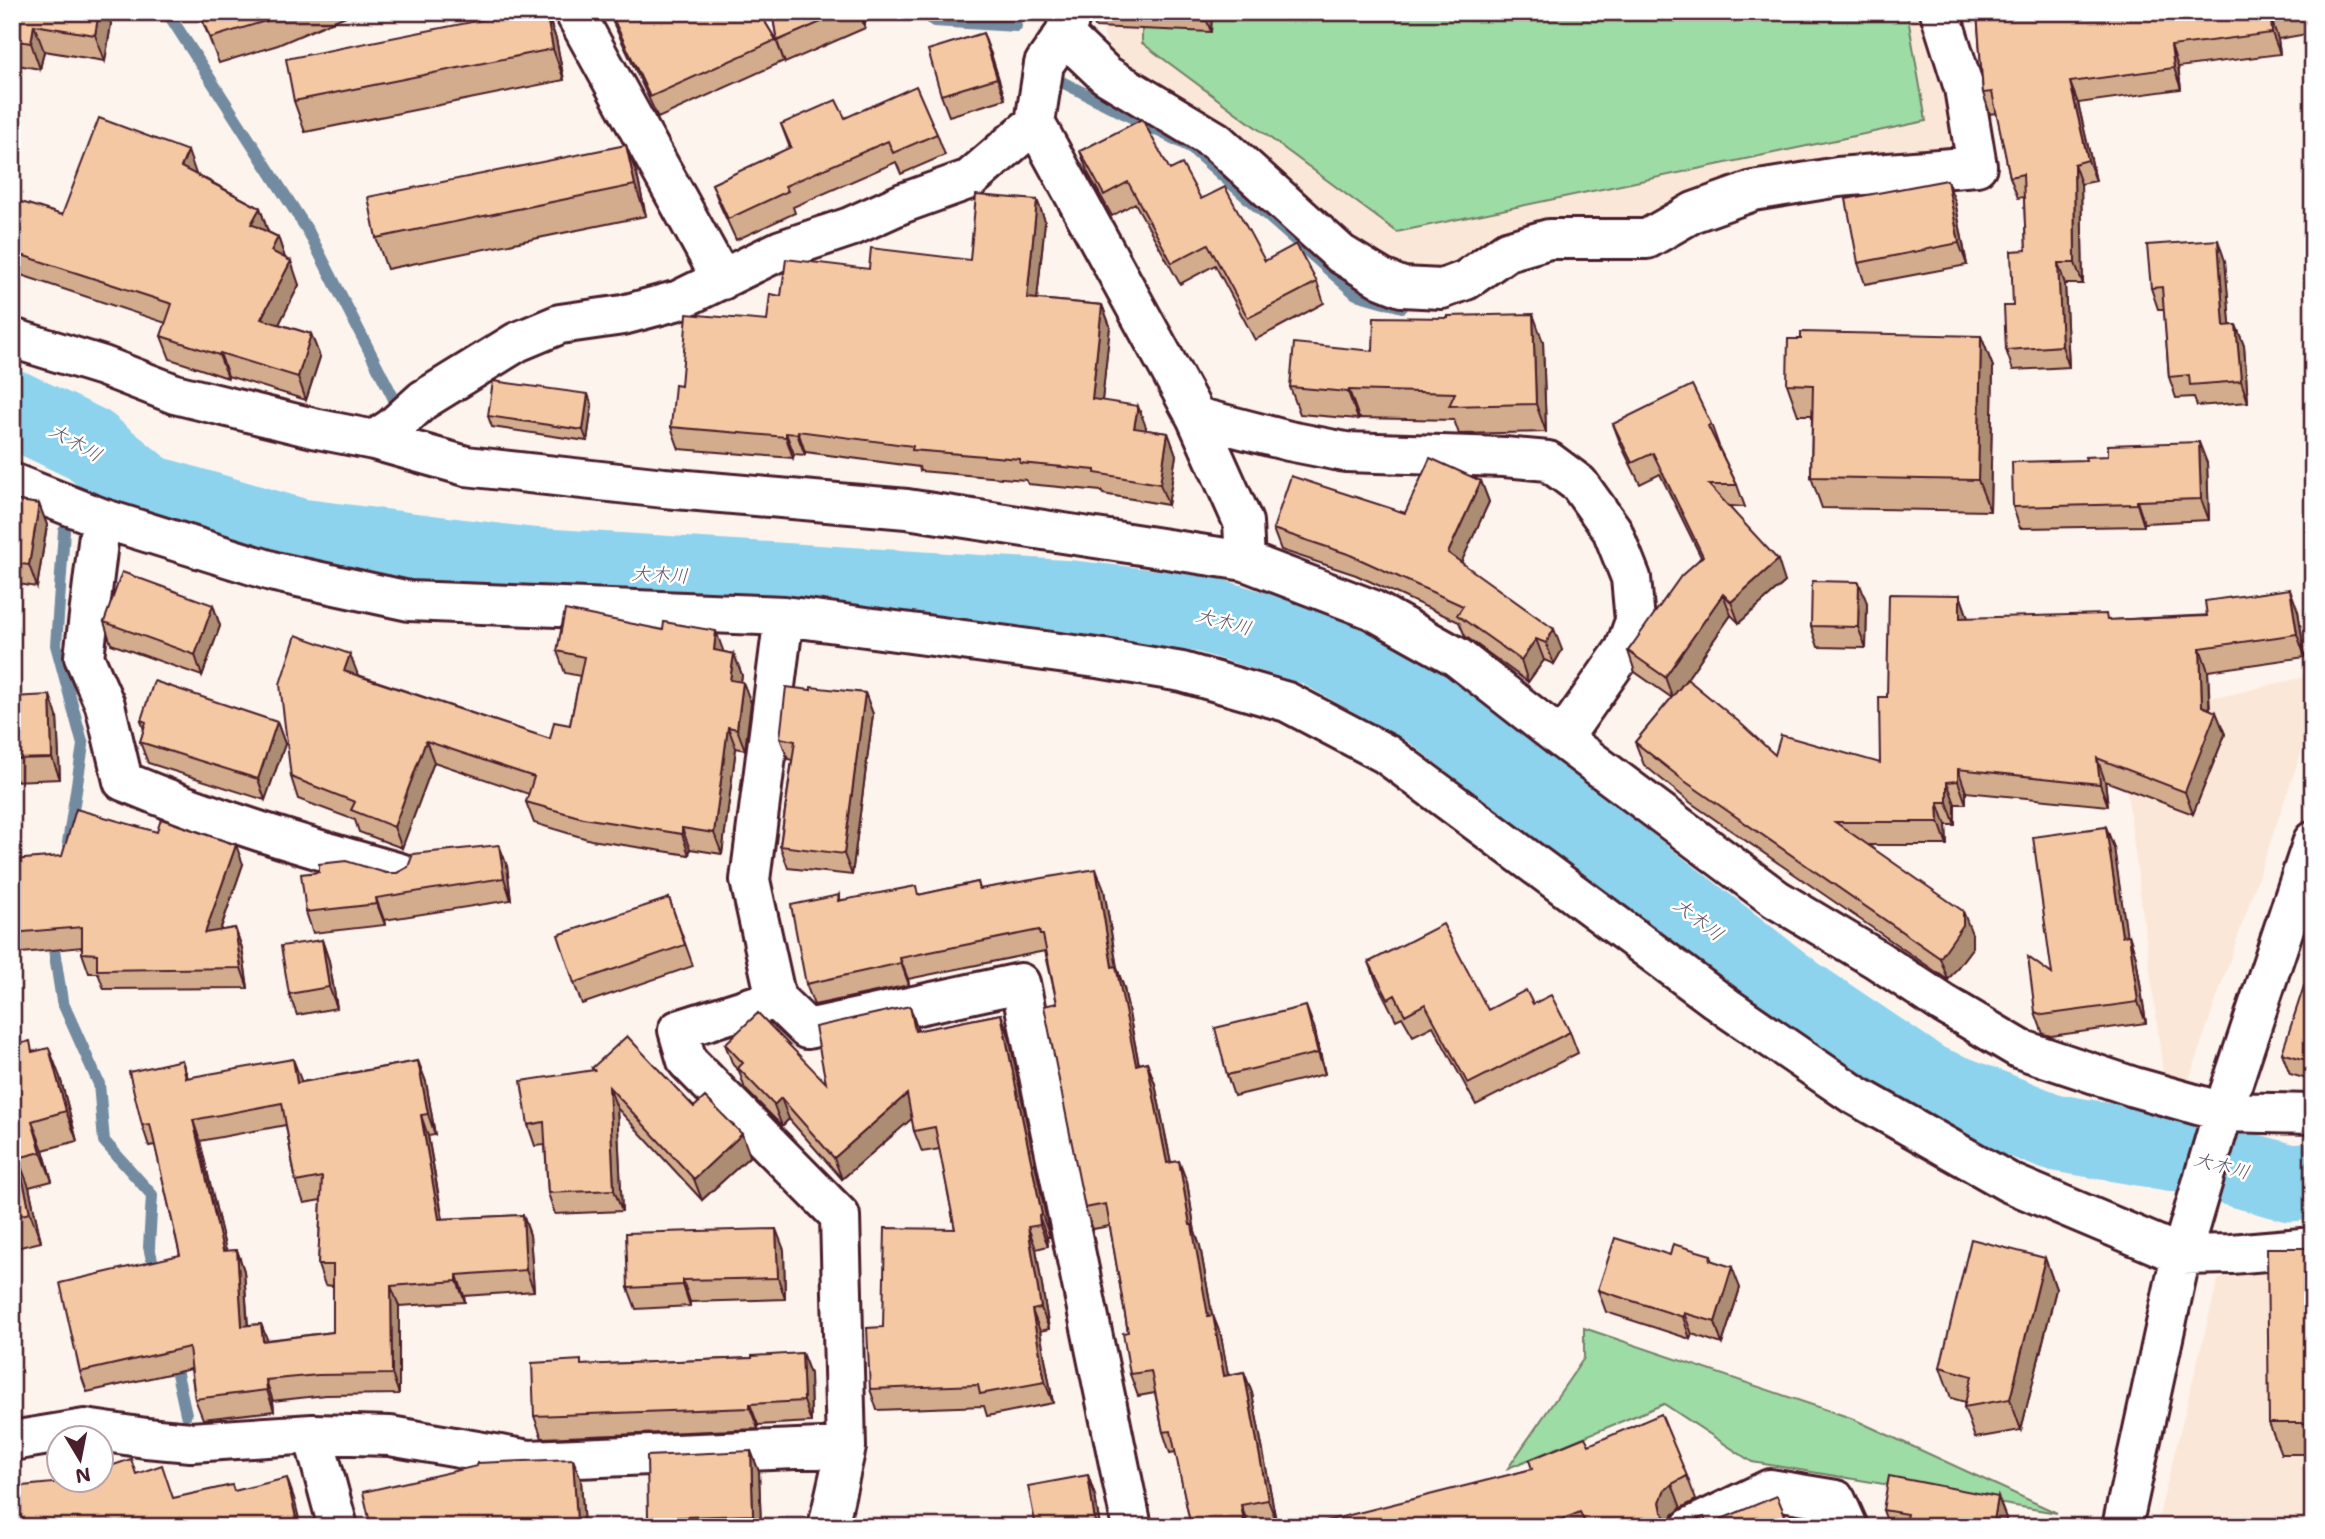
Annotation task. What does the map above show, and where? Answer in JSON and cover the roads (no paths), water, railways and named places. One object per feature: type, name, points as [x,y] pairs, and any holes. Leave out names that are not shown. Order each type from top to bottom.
[{"type":"street","points":[[576,12],[722,280]]},
{"type":"street","points":[[1245,561],[1243,522],[1196,417],[1035,123],[1044,64],[1068,23],[1106,75],[1216,141],[1341,254],[1382,279],[1402,287],[1442,289],[1465,280],[1507,251],[1549,239],[1647,239],[1694,212],[1752,191],[1838,177],[1977,166],[1964,88],[1940,12]]},
{"type":"street","points":[[374,440],[423,400],[517,342],[560,324],[623,315],[679,300],[781,250],[850,227],[903,203],[970,179],[1035,123]]},
{"type":"street","points":[[12,338],[103,366],[175,394],[252,414],[374,440],[466,466],[664,488],[907,509],[1245,561],[1371,609],[1457,657],[1776,900],[2020,1049],[2134,1087],[2222,1112],[2313,1114]]},
{"type":"street","points":[[1196,417],[1345,452],[1548,461],[1579,484],[1612,530],[1631,578],[1635,621],[1625,649],[1562,739]]},
{"type":"street","points":[[12,484],[102,518],[275,572],[409,601],[784,616],[1169,670],[1287,702],[1386,754],[1730,1009],[1853,1094],[2010,1183],[2181,1255],[2313,1247]]},
{"type":"street","points":[[102,518],[84,657],[105,705],[123,781],[311,849],[400,873]]},
{"type":"street","points":[[784,616],[750,880],[776,999],[807,1029],[1020,983],[1132,1527]]},
{"type":"street","points":[[2122,1527],[2181,1255],[2222,1112],[2313,841]]},
{"type":"street","points":[[776,999],[678,1030],[687,1061],[840,1216],[846,1447],[828,1527]]},
{"type":"street","points":[[12,1441],[85,1429],[191,1442],[313,1434],[390,1436],[529,1460],[846,1447]]},
{"type":"street","points":[[313,1434],[338,1527]]},
{"type":"street","points":[[1691,1527],[1770,1489],[1836,1500],[1848,1527]]},
{"type":"waterway","points":[[159,12],[171,18],[308,231],[394,399]]},
{"type":"waterway","points":[[924,12],[934,21],[1016,26]]},
{"type":"waterway","points":[[1062,82],[1190,147],[1356,294],[1402,307]]},
{"type":"waterway","name":"大木川","points":[[12,408],[89,445],[148,493],[299,537],[529,566],[1072,599],[1204,614],[1317,648],[1430,710],[1797,995],[1926,1082],[2052,1132],[2187,1155],[2291,1183],[2313,1181]]},
{"type":"waterway","points":[[64,531],[56,645],[83,745],[68,843]]},
{"type":"waterway","points":[[55,934],[53,943],[62,1001],[99,1084],[104,1141],[152,1195],[149,1247],[156,1277]]},
{"type":"waterway","points":[[173,1356],[186,1414]]}]
